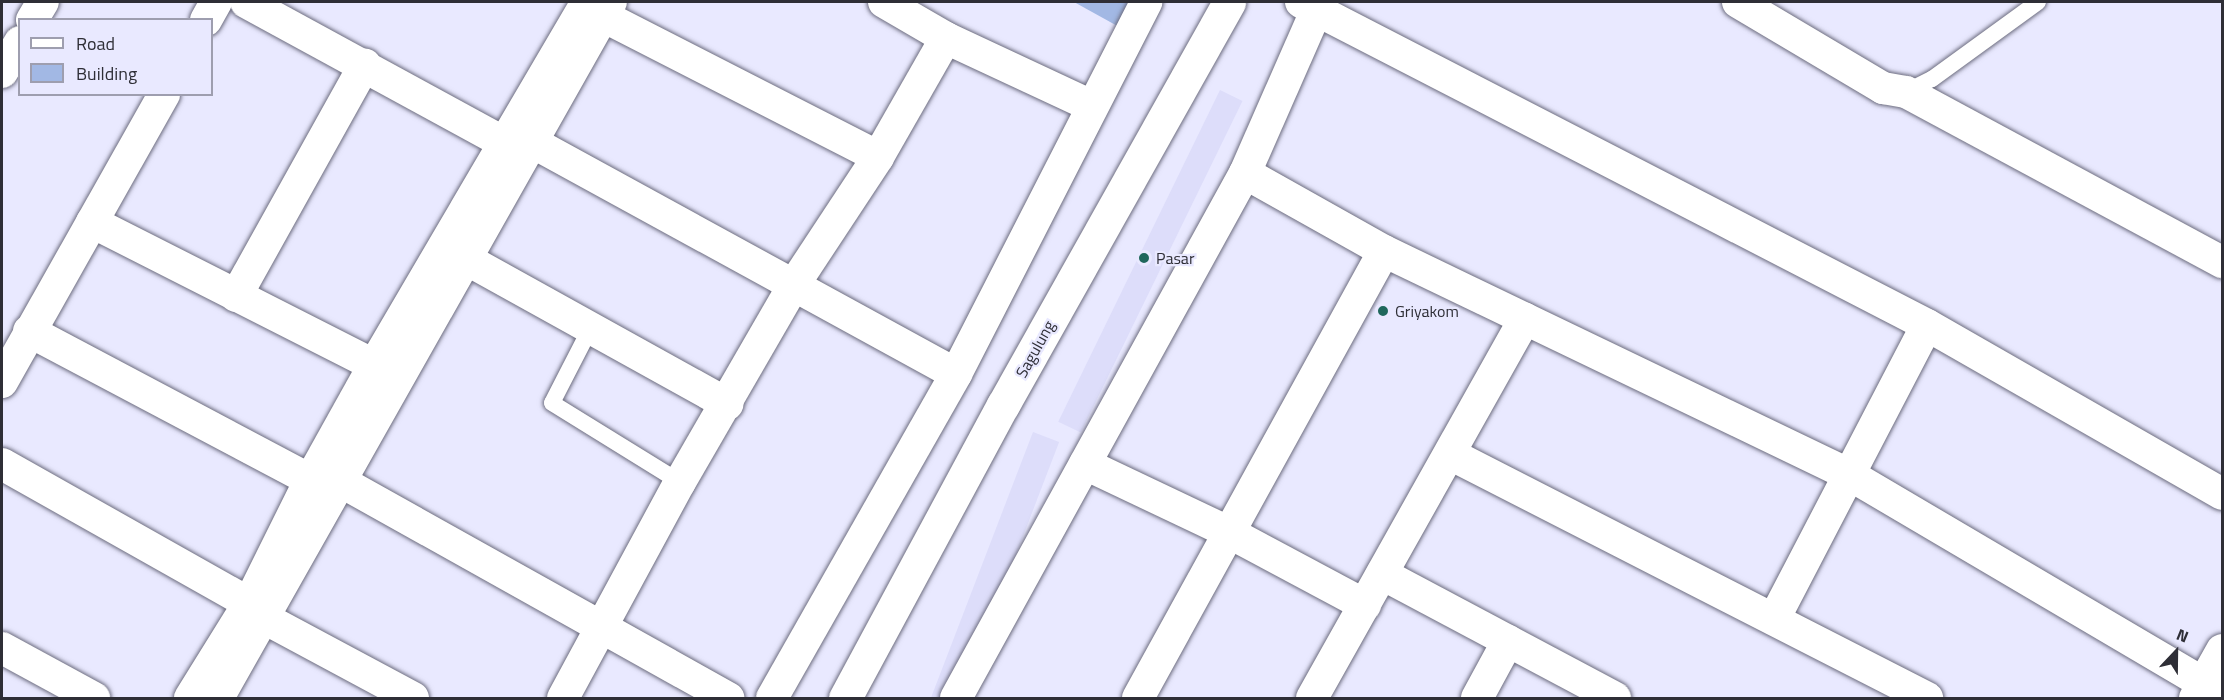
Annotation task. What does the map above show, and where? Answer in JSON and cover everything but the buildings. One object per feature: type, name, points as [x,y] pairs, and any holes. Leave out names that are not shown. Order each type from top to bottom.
[{"type":"street","points":[[33,18],[43,2]]},
{"type":"street","points":[[207,18],[216,2]]},
{"type":"street","points":[[246,2],[519,142],[956,374]]},
{"type":"street","points":[[884,2],[946,38],[1092,106]]},
{"type":"street","points":[[772,699],[956,374],[1146,2]]},
{"type":"street","name":"Sagulung","points":[[845,699],[1003,405],[1229,2]]},
{"type":"street","points":[[1738,2],[1883,88],[1906,92],[2223,262]]},
{"type":"street","points":[[956,699],[1245,173],[1309,5],[1927,325],[2223,494]]},
{"type":"street","points":[[325,480],[466,259],[519,142],[591,6],[878,157]]},
{"type":"street","points":[[563,699],[680,482],[728,404],[793,286],[878,157],[946,38]]},
{"type":"street","points":[[2,72],[18,45]]},
{"type":"street","points":[[236,296],[365,64]]},
{"type":"street","points":[[2,382],[92,222],[152,98]]},
{"type":"street","points":[[218,699],[257,611],[325,480],[374,365],[519,142]]},
{"type":"street","points":[[1245,173],[1384,251],[1850,475],[2207,692],[2223,650]]},
{"type":"street","points":[[92,222],[374,365]]},
{"type":"street","points":[[1138,699],[1384,251]]},
{"type":"street","points":[[466,259],[728,404]]},
{"type":"street","points":[[1312,699],[1525,319]]},
{"type":"street","points":[[1774,619],[1927,325]]},
{"type":"street","points":[[29,331],[325,480],[729,699]]},
{"type":"street","points":[[1450,454],[1927,699]]},
{"type":"street","points":[[2,464],[413,699]]},
{"type":"street","points":[[1085,464],[1230,533],[1365,605]]},
{"type":"street","points":[[1382,574],[1615,699]]},
{"type":"street","points":[[190,699],[257,611]]},
{"type":"street","points":[[1477,699],[1508,641]]},
{"type":"street","points":[[2,648],[94,699]]},
{"type":"lane","points":[[1906,92],[1932,79],[2038,2]]},
{"type":"lane","points":[[591,327],[552,403],[680,482]]},
{"type":"shaded area","name":"Pasar","points":[[1220,90],[1242,101],[1081,433],[1058,422]]},
{"type":"shaded area","points":[[1033,432],[1059,442],[961,698],[931,698]]},
{"type":"place","name":"Pasar","points":[[1144,258]]},
{"type":"place","name":"Griyakom","points":[[1383,311]]}]
